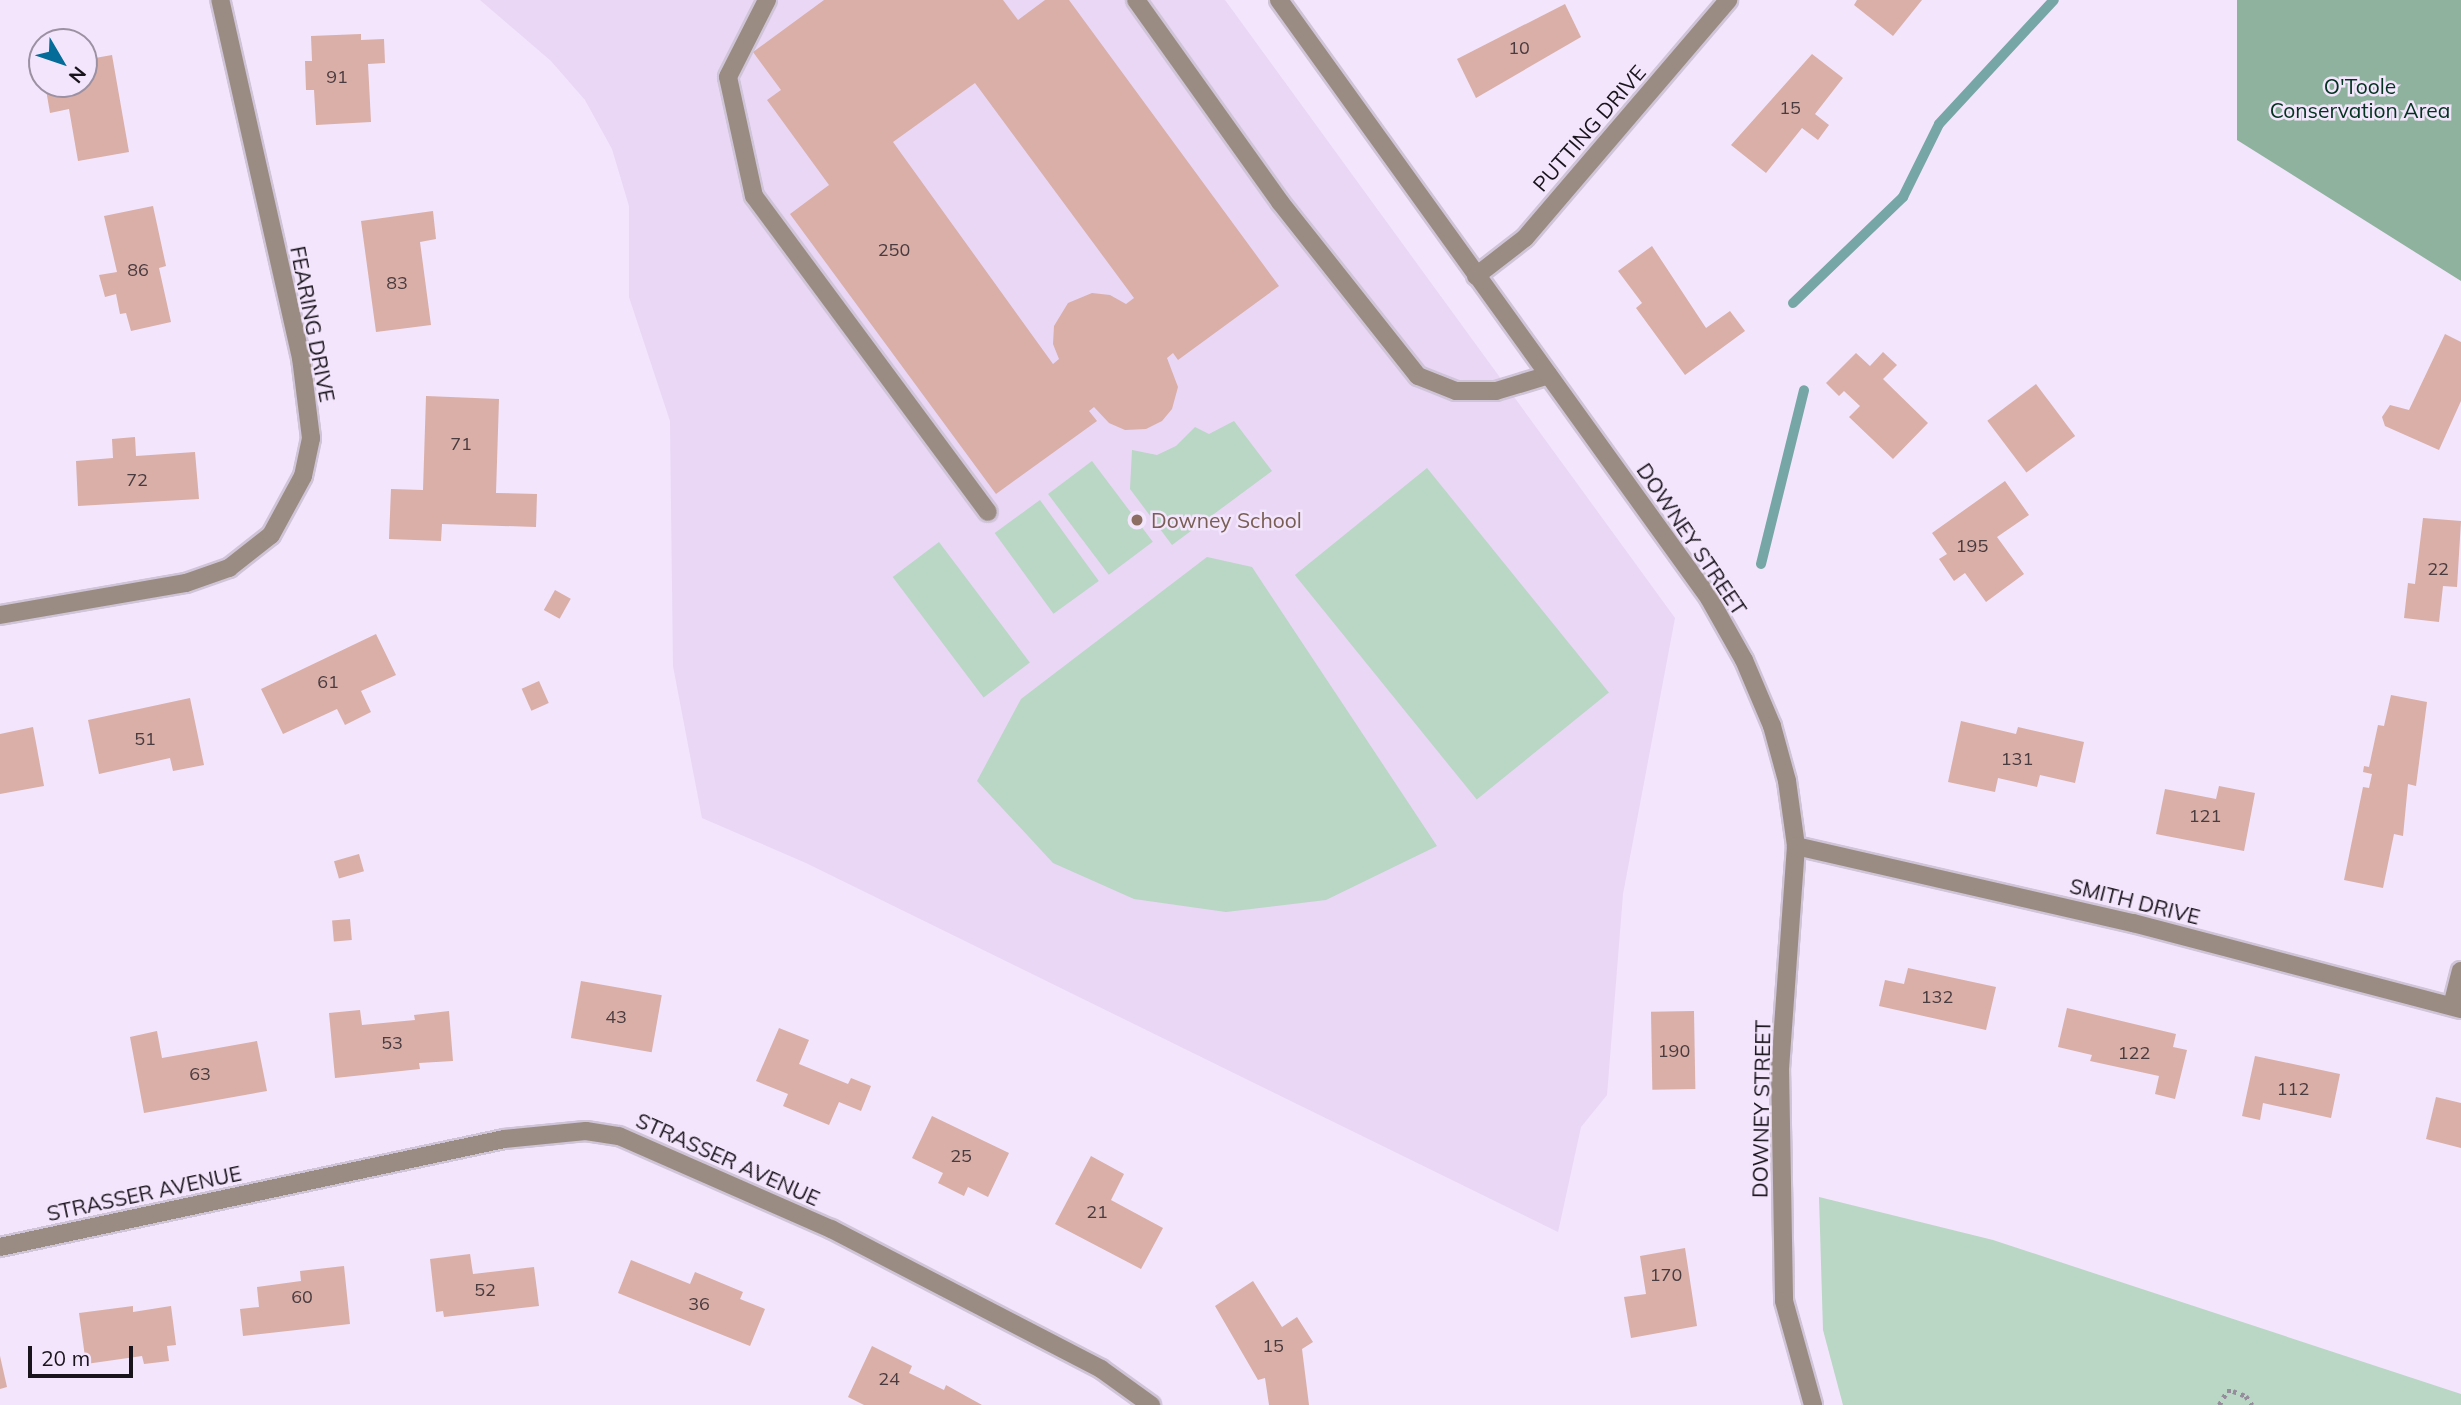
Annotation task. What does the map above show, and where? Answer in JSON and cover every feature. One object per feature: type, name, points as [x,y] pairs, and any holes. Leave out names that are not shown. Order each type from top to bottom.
[{"type":"street","name":"FEARING DRIVE","points":[[0,615],[186,583],[229,568],[271,535],[303,477],[311,438],[301,358],[220,0]]},
{"type":"street","points":[[767,0],[728,78],[754,196],[988,512]]},
{"type":"street","points":[[1136,0],[1280,202],[1418,376],[1456,391],[1496,391],[1549,375]]},
{"type":"street","name":"DOWNEY STREET","points":[[1279,0],[1709,598],[1744,660],[1772,726],[1787,781],[1796,846],[1780,1068],[1784,1301],[1813,1405]]},
{"type":"street","name":"PUTTING DRIVE","points":[[1476,276],[1525,238],[1728,0]]},
{"type":"street","name":"SMITH DRIVE","points":[[1796,846],[2133,923],[2456,1008]]},
{"type":"street","points":[[2456,1008],[2461,971]]},
{"type":"street","name":"STRASSER AVENUE","points":[[0,1247],[504,1139],[586,1131],[620,1136],[831,1229],[1101,1370],[1151,1405]]},
{"type":"path","points":[[2219,1405],[2227,1391],[2233,1391],[2246,1396],[2252,1405]]},
{"type":"shaded area","name":"Downey School","points":[[480,0],[1225,0],[1675,618],[1623,894],[1607,1095],[1581,1127],[1558,1232],[806,863],[702,818],[673,666],[670,421],[629,297],[629,206],[612,149],[585,100],[551,61]]},
{"type":"green space","name":"O'Toole Conservation Area","points":[[2237,0],[2461,0],[2461,281],[2237,140]]},
{"type":"green space","points":[[1234,421],[1272,471],[1172,545],[1130,489],[1132,450],[1157,455],[1176,446],[1195,427],[1209,434]]},
{"type":"green space","points":[[1092,461],[1153,542],[1109,575],[1048,494]]},
{"type":"green space","points":[[1427,468],[1609,693],[1477,800],[1295,575]]},
{"type":"green space","points":[[1040,500],[1099,581],[1053,614],[995,533]]},
{"type":"green space","points":[[939,542],[1030,663],[984,697],[893,577]]},
{"type":"green space","points":[[1207,557],[1252,567],[1437,846],[1326,900],[1226,912],[1134,899],[1053,863],[977,781],[1021,699]]},
{"type":"green space","points":[[1819,1197],[1993,1240],[2461,1394],[2461,1405],[1843,1405],[1823,1330]]},
{"type":"building","points":[[824,0],[1003,0],[1018,20],[1045,0],[1069,0],[1279,286],[1178,360],[1173,353],[1167,358],[1178,387],[1172,409],[1162,421],[1146,429],[1125,430],[1109,423],[1094,407],[1089,411],[1097,421],[996,494],[790,214],[829,185],[767,100],[781,90],[753,52]],"holes":[[[975,83],[1134,298],[1126,304],[1110,295],[1092,293],[1068,303],[1054,326],[1053,344],[1059,359],[1053,364],[893,142]]]},
{"type":"building","points":[[1857,0],[1922,0],[1893,36],[1854,5]]},
{"type":"building","points":[[1565,4],[1581,37],[1476,98],[1457,59]]},
{"type":"building","points":[[361,34],[361,40],[384,39],[385,63],[368,64],[371,122],[316,125],[314,90],[306,90],[305,61],[312,61],[311,36]]},
{"type":"building","points":[[1812,54],[1843,78],[1815,114],[1829,125],[1818,140],[1802,128],[1766,173],[1731,145]]},
{"type":"building","points":[[112,55],[129,152],[78,161],[69,109],[50,113],[47,98],[98,98],[98,58]]},
{"type":"building","points":[[153,206],[166,266],[159,268],[171,322],[131,331],[126,313],[120,314],[116,294],[105,297],[99,275],[117,272],[104,216]]},
{"type":"building","points":[[433,211],[436,239],[420,242],[431,325],[376,332],[361,221]]},
{"type":"building","points":[[1652,246],[1706,328],[1730,311],[1745,331],[1685,375],[1636,308],[1642,303],[1618,271]]},
{"type":"building","points":[[2445,334],[2461,342],[2461,401],[2439,450],[2385,426],[2382,417],[2390,405],[2409,410]]},
{"type":"building","points":[[1883,352],[1897,365],[1883,379],[1928,423],[1893,459],[1849,417],[1860,406],[1844,391],[1839,396],[1826,383],[1856,353],[1870,366]]},
{"type":"building","points":[[2036,384],[2075,436],[2026,473],[1987,421]]},
{"type":"building","points":[[426,396],[499,399],[496,493],[537,494],[536,527],[442,524],[441,541],[389,539],[391,489],[423,490]]},
{"type":"building","points":[[135,437],[136,456],[195,452],[199,499],[78,506],[76,461],[113,458],[112,439]]},
{"type":"building","points":[[2005,481],[2029,515],[1997,537],[2024,574],[1986,602],[1965,573],[1954,581],[1939,559],[1947,554],[1932,533]]},
{"type":"building","points":[[2423,518],[2461,521],[2457,587],[2443,586],[2439,622],[2404,618],[2408,583],[2415,584]]},
{"type":"building","points":[[555,590],[571,599],[560,619],[544,610]]},
{"type":"building","points":[[376,634],[396,675],[361,691],[371,712],[345,725],[337,709],[283,734],[261,689]]},
{"type":"building","points":[[539,681],[549,703],[531,711],[522,689]]},
{"type":"building","points":[[2391,695],[2427,702],[2416,786],[2408,784],[2403,836],[2394,834],[2383,888],[2344,880],[2363,787],[2369,788],[2372,774],[2363,772],[2364,766],[2369,767],[2378,725],[2384,726]]},
{"type":"building","points":[[190,698],[204,765],[173,771],[170,758],[99,774],[88,720]]},
{"type":"building","points":[[1961,721],[2016,734],[2018,727],[2084,742],[2075,783],[2040,775],[2037,787],[1998,778],[1995,792],[1948,782]]},
{"type":"building","points":[[33,727],[44,786],[0,794],[0,734]]},
{"type":"building","points":[[2219,786],[2255,793],[2244,851],[2156,834],[2165,789],[2216,799]]},
{"type":"building","points":[[359,854],[364,871],[339,878],[334,861]]},
{"type":"building","points":[[350,919],[352,940],[334,941],[332,921]]},
{"type":"building","points":[[1908,968],[1996,987],[1986,1030],[1879,1006],[1885,980],[1904,984]]},
{"type":"building","points":[[581,981],[662,995],[652,1052],[571,1038]]},
{"type":"building","points":[[2067,1008],[2176,1034],[2173,1047],[2187,1050],[2175,1099],[2155,1094],[2159,1076],[2090,1061],[2092,1055],[2058,1047]]},
{"type":"building","points":[[360,1010],[362,1025],[415,1020],[414,1015],[449,1011],[453,1061],[419,1063],[420,1069],[335,1078],[329,1013]]},
{"type":"building","points":[[1694,1011],[1695,1089],[1652,1090],[1651,1012]]},
{"type":"building","points":[[779,1028],[809,1040],[799,1064],[848,1084],[851,1078],[871,1086],[861,1111],[839,1102],[829,1125],[783,1106],[788,1094],[756,1081]]},
{"type":"building","points":[[157,1031],[162,1058],[257,1041],[267,1091],[144,1113],[130,1037]]},
{"type":"building","points":[[2255,1056],[2340,1074],[2331,1118],[2263,1103],[2260,1120],[2242,1116]]},
{"type":"building","points":[[2436,1097],[2461,1103],[2461,1148],[2426,1139]]},
{"type":"building","points":[[932,1116],[1009,1153],[988,1197],[968,1187],[964,1196],[938,1183],[943,1173],[912,1158]]},
{"type":"building","points":[[1091,1156],[1124,1174],[1111,1200],[1163,1228],[1141,1269],[1055,1224]]},
{"type":"building","points":[[1685,1248],[1697,1326],[1631,1338],[1624,1297],[1646,1294],[1640,1256]]},
{"type":"building","points":[[470,1254],[473,1274],[534,1267],[539,1306],[444,1317],[443,1311],[436,1312],[430,1259]]},
{"type":"building","points":[[631,1260],[690,1284],[695,1272],[743,1292],[740,1299],[765,1309],[750,1346],[618,1293]]},
{"type":"building","points":[[344,1266],[350,1324],[243,1336],[240,1309],[259,1307],[257,1287],[301,1281],[300,1271]]},
{"type":"building","points":[[1253,1281],[1282,1327],[1297,1317],[1313,1342],[1302,1349],[1309,1405],[1269,1405],[1265,1378],[1258,1380],[1215,1306]]},
{"type":"building","points":[[133,1306],[133,1312],[171,1306],[176,1345],[167,1346],[169,1361],[144,1364],[142,1356],[86,1364],[79,1313]]},
{"type":"building","points":[[872,1346],[912,1366],[909,1373],[944,1390],[946,1385],[982,1405],[864,1405],[848,1397]]},
{"type":"building","points":[[0,1356],[7,1387],[0,1389]]},
{"type":"waterway","points":[[1793,303],[1903,197],[1939,124],[2054,0]]},
{"type":"waterway","points":[[1761,564],[1804,390]]},
{"type":"place","name":"Downey School","points":[[1137,520]]}]
